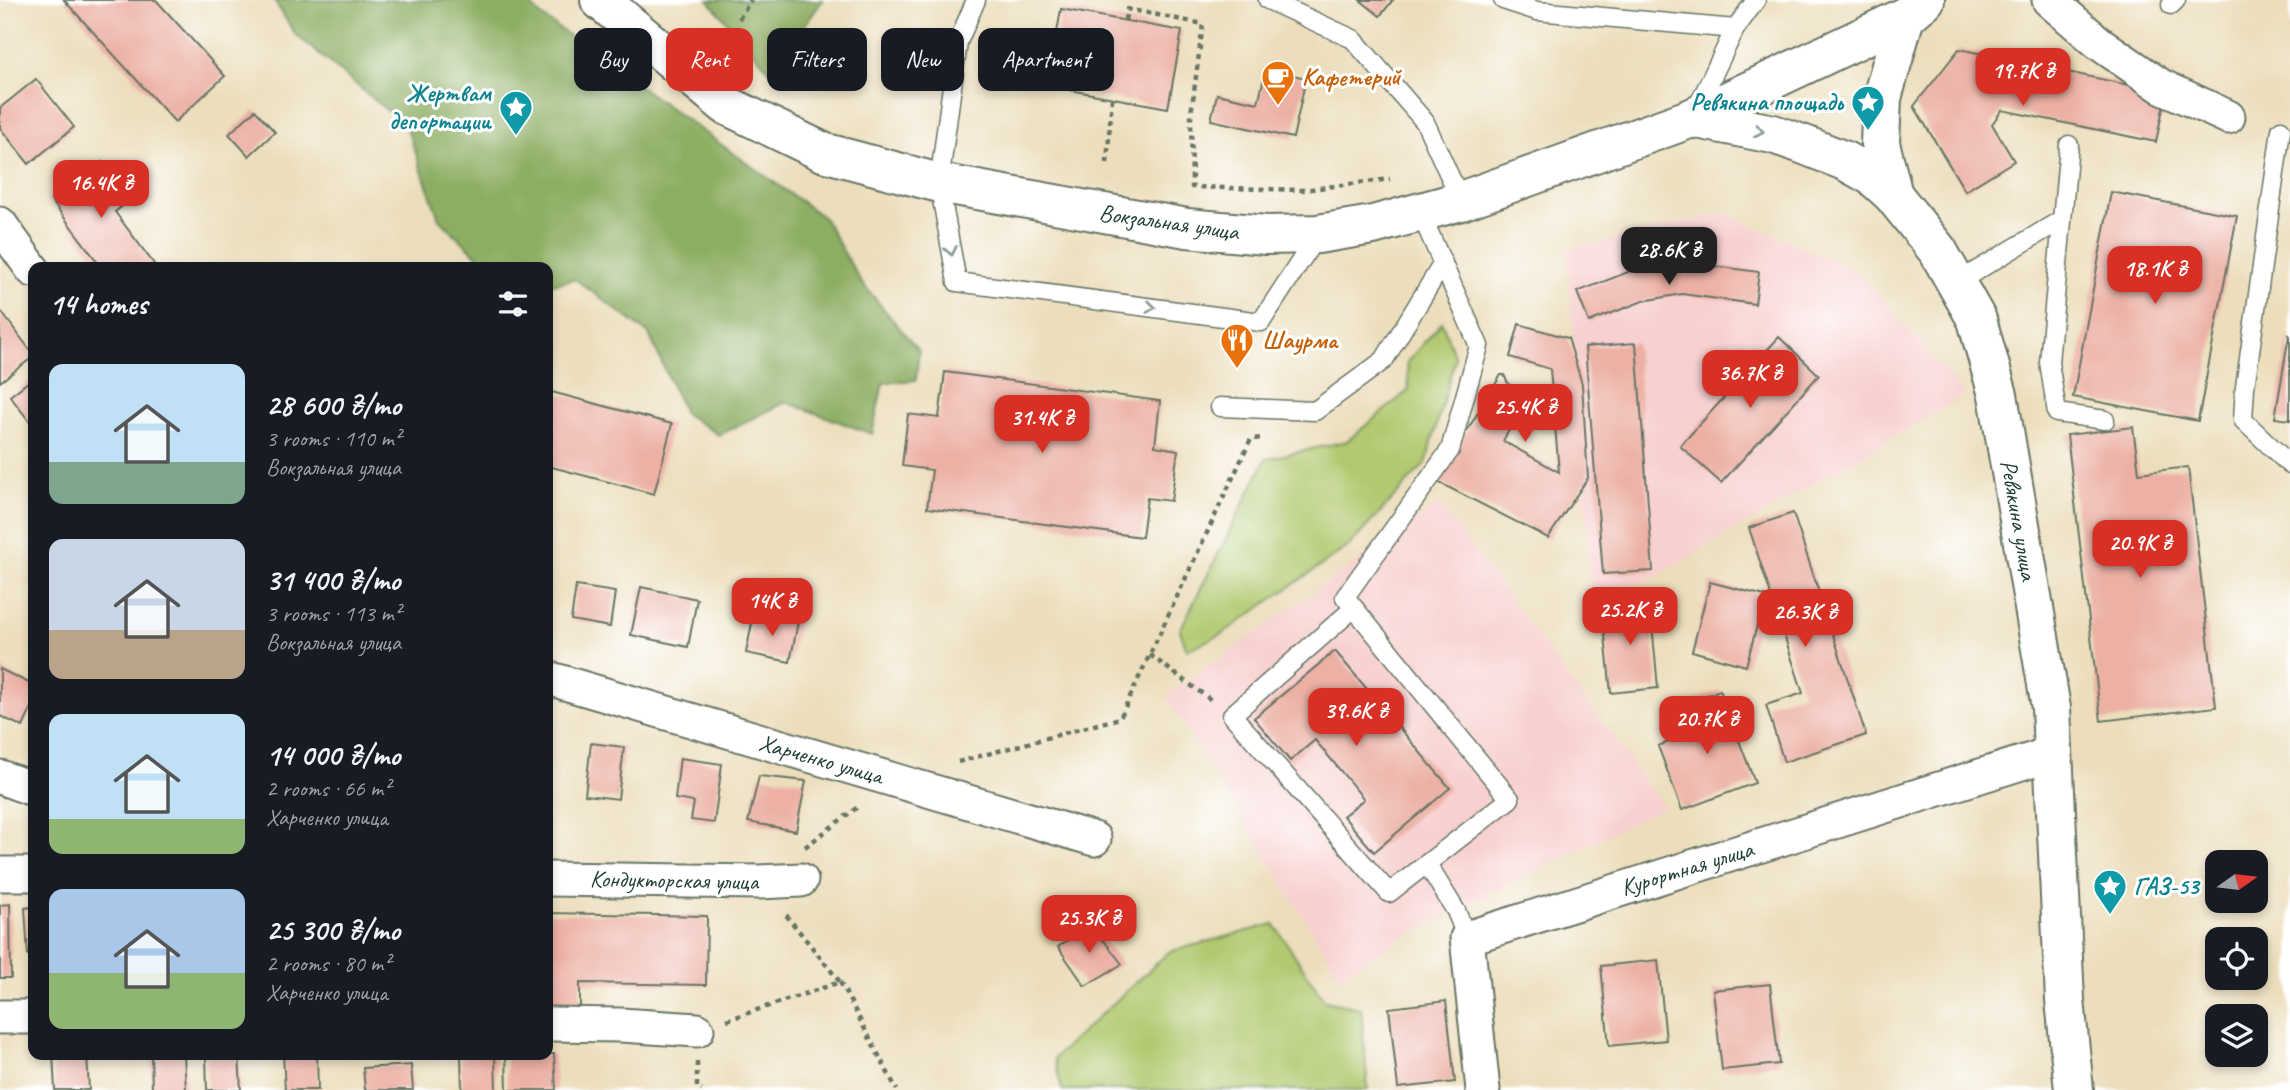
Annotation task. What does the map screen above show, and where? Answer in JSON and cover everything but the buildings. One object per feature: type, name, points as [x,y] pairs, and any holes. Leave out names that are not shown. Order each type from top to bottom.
[{"type":"main road","name":"Вокзальная улица","points":[[600,0],[726,105],[823,152],[939,183],[1187,228],[1266,235],[1318,234],[1373,225],[1420,212],[1455,186],[1692,118],[1915,8]]},
{"type":"main road","name":"Вокзальная улица","points":[[632,0],[665,53]]},
{"type":"main road","points":[[1893,195],[1880,143],[1882,98],[1915,8]]},
{"type":"main road","name":"Ревякина улица","points":[[1692,118],[1773,134],[1845,161],[1872,177],[1893,195],[1938,251],[1977,320],[1998,395],[2051,708],[2065,1000],[2074,1090]]},
{"type":"street","points":[[2049,0],[2099,43],[2161,86],[2228,117]]},
{"type":"street","points":[[0,224],[28,263]]},
{"type":"street","name":"Харченко улица","points":[[553,679],[1094,839]]},
{"type":"street","name":"Курортная улица","points":[[1467,938],[2053,753]]},
{"type":"street","points":[[0,776],[28,787]]},
{"type":"street","name":"Кондукторская улица","points":[[553,879],[759,882],[802,864]]},
{"type":"street","points":[[0,874],[28,874]]},
{"type":"street","points":[[1467,938],[1483,1090]]},
{"type":"street","points":[[0,1017],[28,1017]]},
{"type":"street","points":[[553,1024],[696,1030]]},
{"type":"lane","points":[[976,0],[958,41],[939,183],[957,282],[1261,322],[1318,234]]},
{"type":"lane","points":[[1268,0],[1353,40],[1425,122],[1455,186]]},
{"type":"lane","points":[[1503,0],[1537,11],[1735,29]]},
{"type":"lane","points":[[1692,118],[1735,29],[1756,0]]},
{"type":"lane","points":[[2281,130],[2245,387],[2243,420],[2290,465]]},
{"type":"lane","points":[[2069,145],[2049,362],[2057,413],[2105,419]]},
{"type":"lane","points":[[1354,608],[1231,715],[1389,893],[1510,799],[1354,608],[1345,597],[1450,450],[1479,346],[1420,212]]},
{"type":"lane","points":[[1955,283],[2061,220]]},
{"type":"lane","points":[[1220,407],[1315,411],[1384,360],[1443,263]]},
{"type":"lane","points":[[1427,863],[1456,911],[1467,938]]},
{"type":"path","points":[[739,19],[751,0]]},
{"type":"path","points":[[1125,20],[1127,9],[1203,24],[1191,114],[1192,187],[1303,190],[1455,186]]},
{"type":"path","points":[[1107,163],[1112,98]]},
{"type":"path","points":[[946,765],[1120,718],[1251,439],[1275,436]]},
{"type":"path","points":[[1150,655],[1185,682]]},
{"type":"path","points":[[802,864],[892,780]]},
{"type":"path","points":[[759,882],[840,982],[897,1090]]},
{"type":"path","points":[[702,1090],[696,1087],[696,1030],[840,982]]},
{"type":"shaded area","points":[[1723,213],[1859,272],[1965,395],[1647,582],[1591,587],[1567,250]]},
{"type":"shaded area","points":[[1439,504],[1664,807],[1396,941],[1341,977],[1166,696]]},
{"type":"green space","points":[[274,0],[526,0],[540,15],[574,39],[574,91],[646,91],[824,218],[861,282],[919,351],[916,380],[883,383],[872,434],[786,402],[719,435],[684,413],[649,334],[575,279],[553,284],[553,262],[484,262],[439,219],[406,126],[295,34]]},
{"type":"green space","points":[[708,0],[823,0],[803,28],[767,28],[767,67],[753,51],[753,28],[732,28]]},
{"type":"green space","points":[[1442,322],[1455,358],[1426,463],[1349,546],[1222,634],[1187,650],[1180,630],[1266,459],[1347,441],[1409,390],[1407,362]]},
{"type":"green space","points":[[1274,924],[1325,1001],[1361,1008],[1368,1090],[1062,1090],[1054,1058],[1169,952]]},
{"type":"place","name":"Кафетерий","points":[[1278,107]]},
{"type":"place","name":"Ревякина площадь","points":[[1868,132]]},
{"type":"place","name":"Жертвам депортации","points":[[516,137]]},
{"type":"place","name":"Шаурма","points":[[1237,370]]},
{"type":"place","name":"ГАЗ-53","points":[[2110,916]]}]
